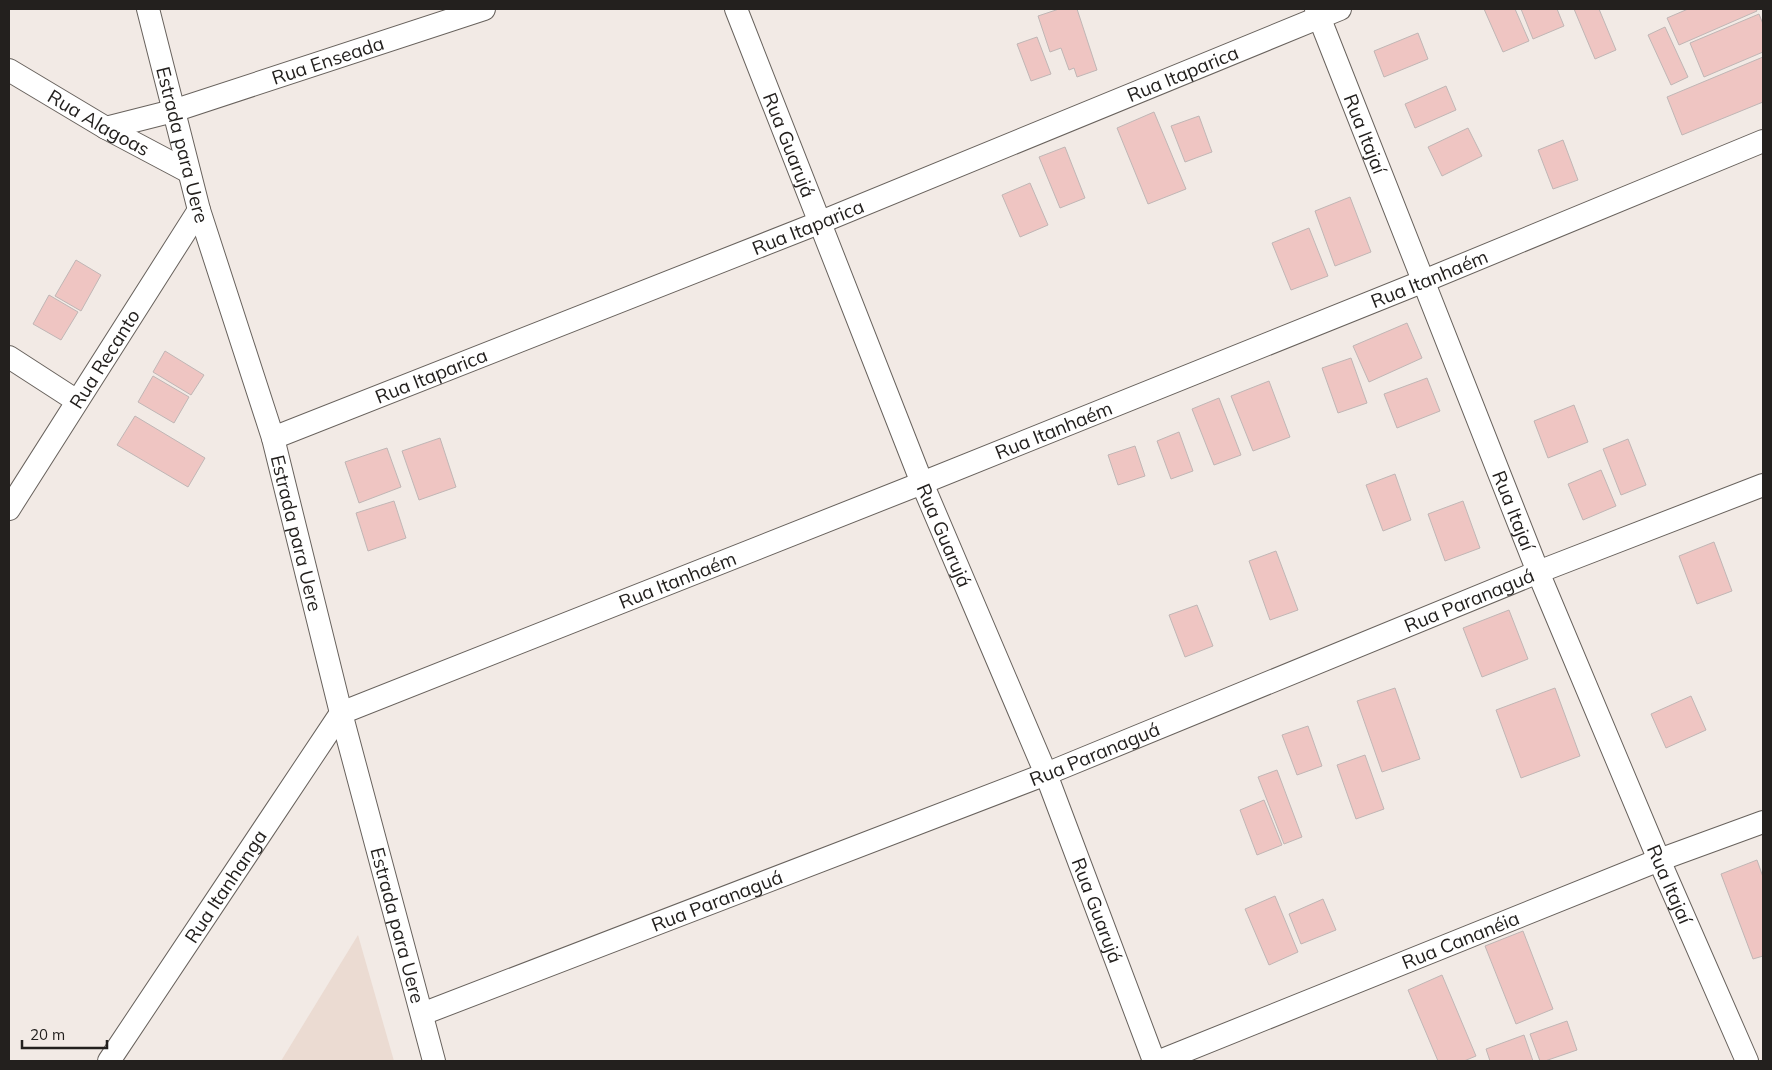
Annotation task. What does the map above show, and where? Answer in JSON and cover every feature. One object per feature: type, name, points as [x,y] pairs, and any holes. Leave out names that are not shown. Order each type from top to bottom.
[{"type":"street","name":"Estrada para Uere","points":[[148,9],[199,210],[273,438],[341,713],[434,1061]]},
{"type":"street","name":"Rua Enseada","points":[[106,128],[173,111],[484,9]]},
{"type":"street","name":"Rua Guarujá","points":[[736,9],[922,483],[1046,774],[1154,1061]]},
{"type":"street","name":"Rua Itaparica","points":[[273,438],[821,222],[1318,13],[1340,9]]},
{"type":"street","name":"Rua Itajaí","points":[[1318,13],[1538,572],[1659,860],[1747,1061]]},
{"type":"street","name":"Rua Alagoas","points":[[9,70],[106,128],[189,172]]},
{"type":"street","name":"Rua Itanhaém","points":[[341,713],[922,483],[1424,281],[1763,141]]},
{"type":"street","name":"Rua Recanto","points":[[9,509],[199,210]]},
{"type":"street","points":[[9,357],[77,401]]},
{"type":"street","name":"Rua Paranaguá","points":[[422,1014],[1046,774],[1538,572],[1763,485]]},
{"type":"street","name":"Rua Itanhanga","points":[[110,1061],[341,713]]},
{"type":"street","name":"Rua Cananéia","points":[[1160,1061],[1659,860],[1763,822]]},
{"type":"shaded area","points":[[358,935],[394,1061],[281,1061]]},
{"type":"building","points":[[1059,9],[1077,9],[1097,70],[1077,77],[1074,68],[1069,70],[1061,48],[1050,52],[1038,16]]},
{"type":"building","points":[[1484,9],[1515,9],[1529,41],[1503,52]]},
{"type":"building","points":[[1521,9],[1557,9],[1564,26],[1533,39]]},
{"type":"building","points":[[1574,9],[1599,9],[1616,50],[1595,59]]},
{"type":"building","points":[[1688,9],[1756,9],[1757,11],[1679,45],[1667,18]]},
{"type":"building","points":[[1759,14],[1763,24],[1763,52],[1704,77],[1690,43]]},
{"type":"building","points":[[1665,27],[1688,77],[1671,85],[1648,35]]},
{"type":"building","points":[[1418,33],[1428,59],[1384,77],[1374,51]]},
{"type":"building","points":[[1037,37],[1051,74],[1031,81],[1017,44]]},
{"type":"building","points":[[1763,57],[1763,102],[1682,135],[1667,97]]},
{"type":"building","points":[[1446,86],[1456,110],[1415,128],[1405,104]]},
{"type":"building","points":[[1154,112],[1186,189],[1148,204],[1117,128]]},
{"type":"building","points":[[1199,116],[1212,152],[1185,162],[1171,126]]},
{"type":"building","points":[[1468,128],[1482,156],[1442,176],[1428,147]]},
{"type":"building","points":[[1563,140],[1578,180],[1553,189],[1538,150]]},
{"type":"building","points":[[1065,147],[1085,198],[1060,208],[1039,157]]},
{"type":"building","points":[[1030,183],[1048,225],[1020,237],[1002,195]]},
{"type":"building","points":[[1350,197],[1371,252],[1335,266],[1315,211]]},
{"type":"building","points":[[1309,228],[1328,276],[1291,290],[1272,243]]},
{"type":"building","points":[[76,260],[101,275],[81,311],[55,296]]},
{"type":"building","points":[[49,295],[78,312],[61,340],[33,324]]},
{"type":"building","points":[[1407,323],[1422,358],[1369,382],[1353,346]]},
{"type":"building","points":[[165,351],[204,375],[191,395],[153,372]]},
{"type":"building","points":[[1351,358],[1367,403],[1338,413],[1322,368]]},
{"type":"building","points":[[153,376],[189,397],[174,423],[138,402]]},
{"type":"building","points":[[1427,378],[1440,411],[1397,428],[1384,394]]},
{"type":"building","points":[[1269,381],[1290,437],[1253,451],[1231,396]]},
{"type":"building","points":[[1219,398],[1241,455],[1214,465],[1192,409]]},
{"type":"building","points":[[1574,405],[1588,442],[1548,458],[1534,421]]},
{"type":"building","points":[[135,416],[205,458],[188,487],[117,445]]},
{"type":"building","points":[[1179,432],[1193,471],[1171,479],[1157,441]]},
{"type":"building","points":[[440,438],[456,487],[419,500],[402,451]]},
{"type":"building","points":[[1628,439],[1646,485],[1621,495],[1603,449]]},
{"type":"building","points":[[1135,446],[1145,476],[1118,485],[1108,455]]},
{"type":"building","points":[[387,448],[401,487],[359,503],[345,462]]},
{"type":"building","points":[[1601,470],[1616,506],[1583,520],[1568,484]]},
{"type":"building","points":[[1395,474],[1411,520],[1383,531],[1366,485]]},
{"type":"building","points":[[394,501],[406,538],[368,551],[356,513]]},
{"type":"building","points":[[1463,501],[1480,548],[1445,561],[1428,514]]},
{"type":"building","points":[[1714,542],[1732,591],[1697,604],[1679,556]]},
{"type":"building","points":[[1276,551],[1298,610],[1270,620],[1249,561]]},
{"type":"building","points":[[1197,605],[1213,646],[1185,657],[1169,615]]},
{"type":"building","points":[[1509,610],[1528,659],[1482,677],[1463,628]]},
{"type":"building","points":[[1395,688],[1420,759],[1382,772],[1357,701]]},
{"type":"building","points":[[1555,688],[1580,756],[1521,778],[1496,710]]},
{"type":"building","points":[[1691,696],[1706,730],[1666,748],[1651,714]]},
{"type":"building","points":[[1308,726],[1322,766],[1297,775],[1282,735]]},
{"type":"building","points":[[1365,755],[1384,809],[1356,819],[1337,765]]},
{"type":"building","points":[[1277,770],[1302,837],[1284,844],[1258,777]]},
{"type":"building","points":[[1264,800],[1282,845],[1257,855],[1240,810]]},
{"type":"building","points":[[1757,860],[1763,877],[1763,956],[1753,959],[1721,874]]},
{"type":"building","points":[[1275,896],[1298,952],[1269,965],[1245,909]]},
{"type":"building","points":[[1323,899],[1336,930],[1301,944],[1289,914]]},
{"type":"building","points":[[1523,931],[1553,1009],[1516,1024],[1485,946]]},
{"type":"building","points":[[1442,975],[1476,1056],[1464,1061],[1438,1061],[1408,990]]},
{"type":"building","points":[[1567,1021],[1577,1050],[1540,1061],[1530,1034]]},
{"type":"building","points":[[1524,1035],[1533,1061],[1490,1061],[1486,1049]]}]
